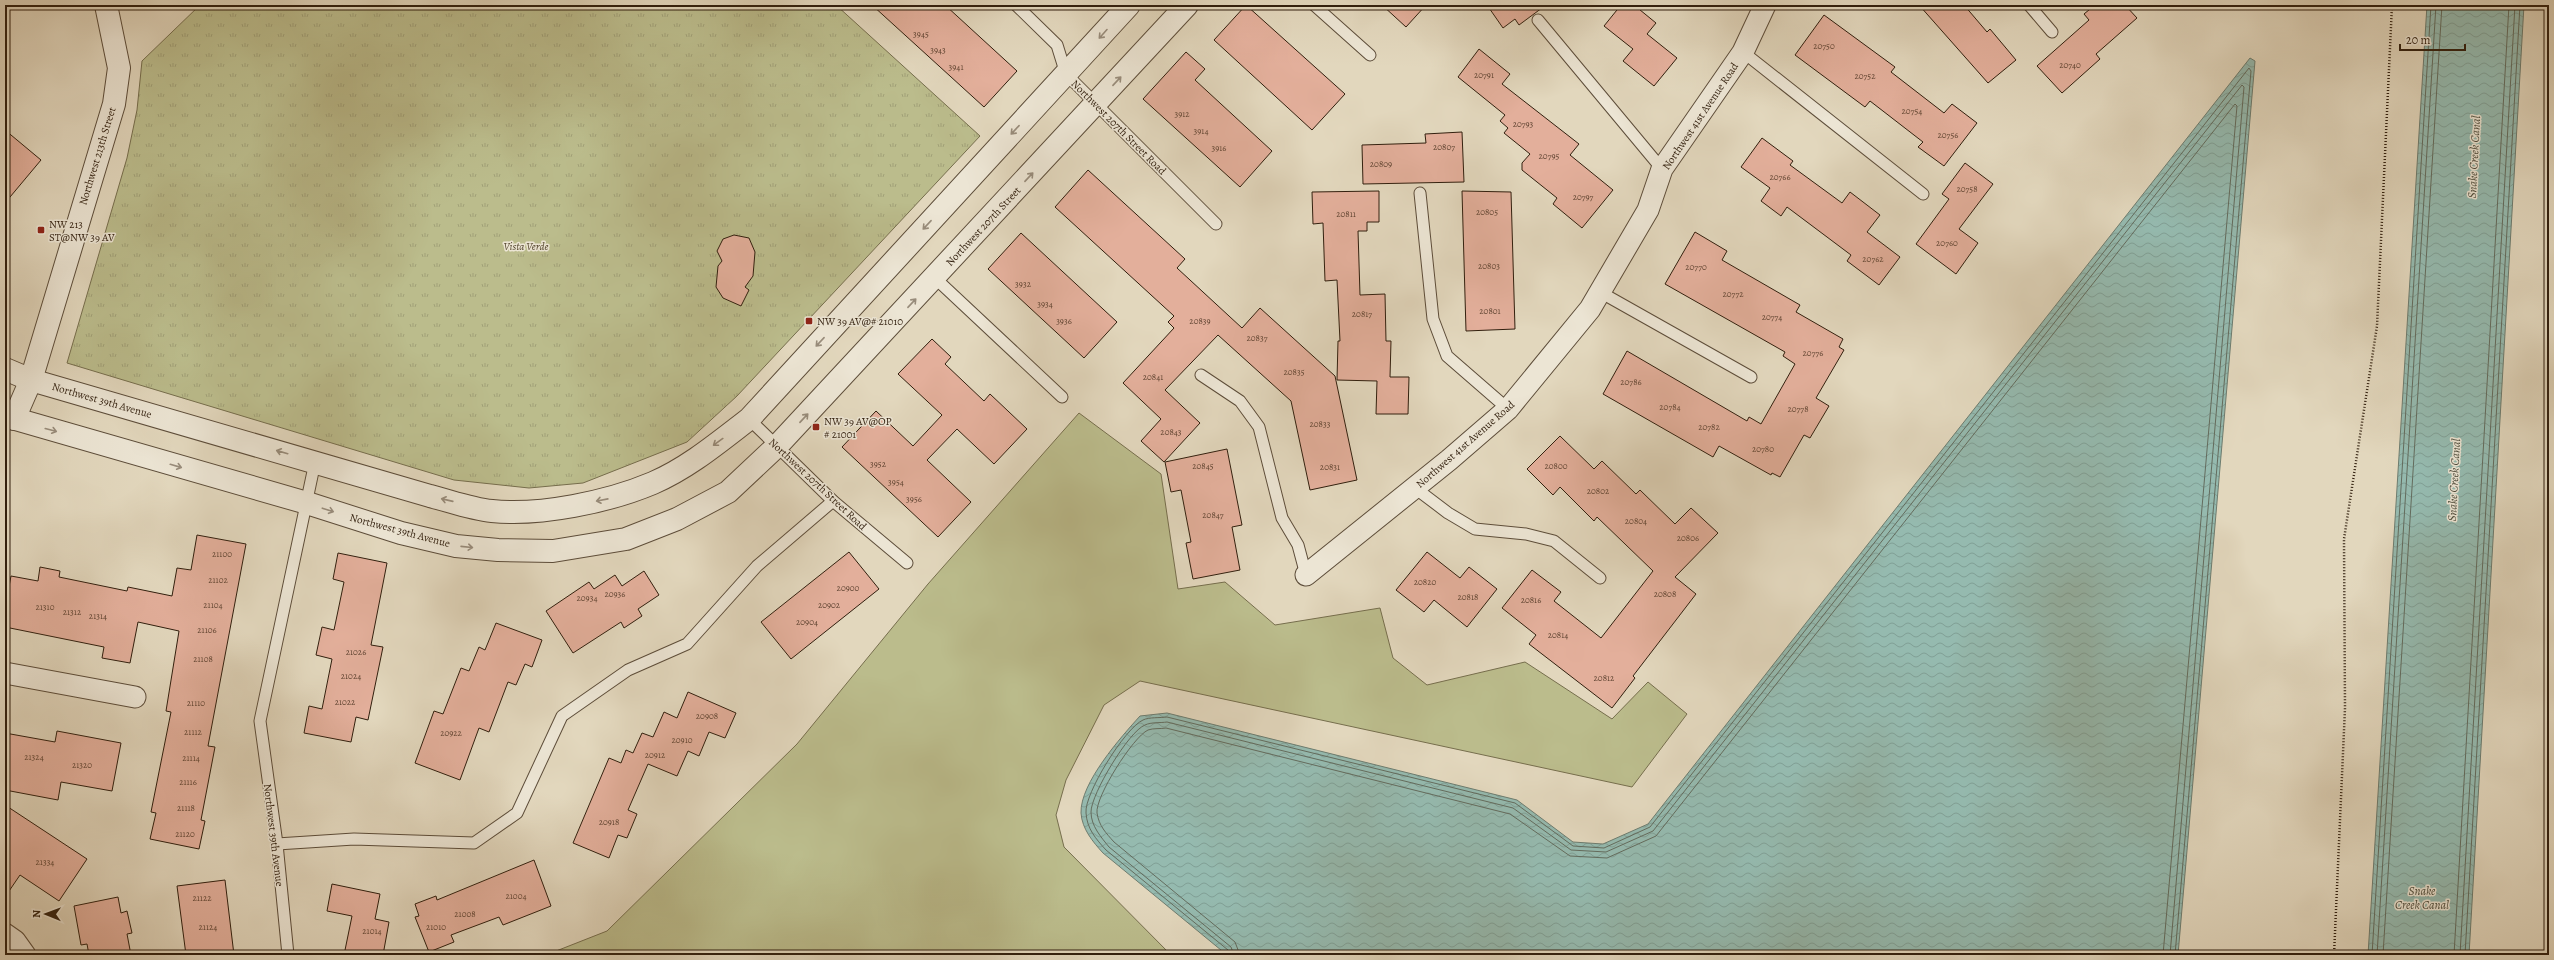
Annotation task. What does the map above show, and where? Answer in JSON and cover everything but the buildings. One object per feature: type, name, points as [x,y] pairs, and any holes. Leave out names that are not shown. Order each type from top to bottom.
[{"type":"street","name":"Northwest 213th Street","points":[[10,417],[31,380],[114,104],[119,68],[106,5]]},
{"type":"street","points":[[749,419],[1129,5]]},
{"type":"street","name":"Northwest 207th Street","points":[[777,446],[935,278],[1187,5]]},
{"type":"street","name":"Northwest 41st Avenue Road","points":[[1306,575],[1415,488],[1508,410],[1590,309],[1648,210],[1662,169],[1743,52],[1766,5]]},
{"type":"street","name":"Northwest 39th Avenue","points":[[5,369],[31,380],[430,496],[492,511],[554,509],[610,498],[653,483],[694,460],[749,419]]},
{"type":"street","name":"Northwest 39th Avenue","points":[[10,417],[307,503],[401,533],[456,546],[498,550],[553,551],[626,539],[677,519],[728,492],[777,446]]},
{"type":"street","points":[[5,673],[135,697]]},
{"type":"lane","name":"Northwest 207th Street Road","points":[[1016,5],[1056,45],[1066,74],[1216,224]]},
{"type":"lane","points":[[1314,5],[1370,55]]},
{"type":"lane","points":[[2029,5],[2052,32]]},
{"type":"lane","points":[[1538,20],[1662,169]]},
{"type":"lane","points":[[1743,52],[1923,194]]},
{"type":"lane","points":[[1420,193],[1433,319],[1447,356],[1508,410]]},
{"type":"lane","points":[[935,278],[1062,397]]},
{"type":"lane","points":[[1600,292],[1751,376]]},
{"type":"lane","name":"Northwest 41st Avenue Road","points":[[1201,375],[1240,401],[1259,427],[1282,518],[1298,545],[1306,575]]},
{"type":"lane","name":"Northwest 207th Street Road","points":[[749,419],[833,501],[907,563]]},
{"type":"lane","name":"Northwest 39th Avenue","points":[[288,955],[277,844],[260,721],[315,462]]},
{"type":"lane","points":[[1415,488],[1448,513],[1475,529],[1526,534],[1554,541],[1600,578]]},
{"type":"lane","points":[[277,844],[354,839],[474,843],[517,813],[562,716],[628,670],[687,644],[757,566],[833,501]]},
{"type":"path","points":[[2334,955],[2345,708],[2344,539],[2376,326],[2392,5]]},
{"type":"green space","name":"Vista Verde","points":[[200,5],[836,5],[980,136],[737,396],[687,442],[583,483],[529,488],[454,480],[67,363],[127,158],[137,110],[142,61]]},
{"type":"green space","points":[[1079,413],[1161,474],[1178,589],[1225,582],[1275,625],[1380,608],[1393,658],[1427,685],[1525,662],[1612,719],[1648,682],[1687,714],[1632,787],[1140,681],[1104,705],[1066,780],[1056,815],[1064,847],[1171,955],[546,955],[607,931],[797,744],[928,584]]},
{"type":"water","name":"Snake Creek Canal","points":[[2427,5],[2524,5],[2469,955],[2368,955]]},
{"type":"water","points":[[2250,58],[2255,61],[2178,955],[1227,955],[1103,853],[1095,844],[1083,824],[1081,813],[1082,801],[1094,775],[1113,748],[1140,716],[1167,713],[1517,800],[1573,842],[1603,844],[1648,824]]},
{"type":"place","name":"NW 213 ST@NW 39 AV","points":[[41,230]]},
{"type":"place","name":"NW 39 AV@# 21010","points":[[809,321]]},
{"type":"place","name":"NW 39 AV@OP # 21001","points":[[816,427]]}]
